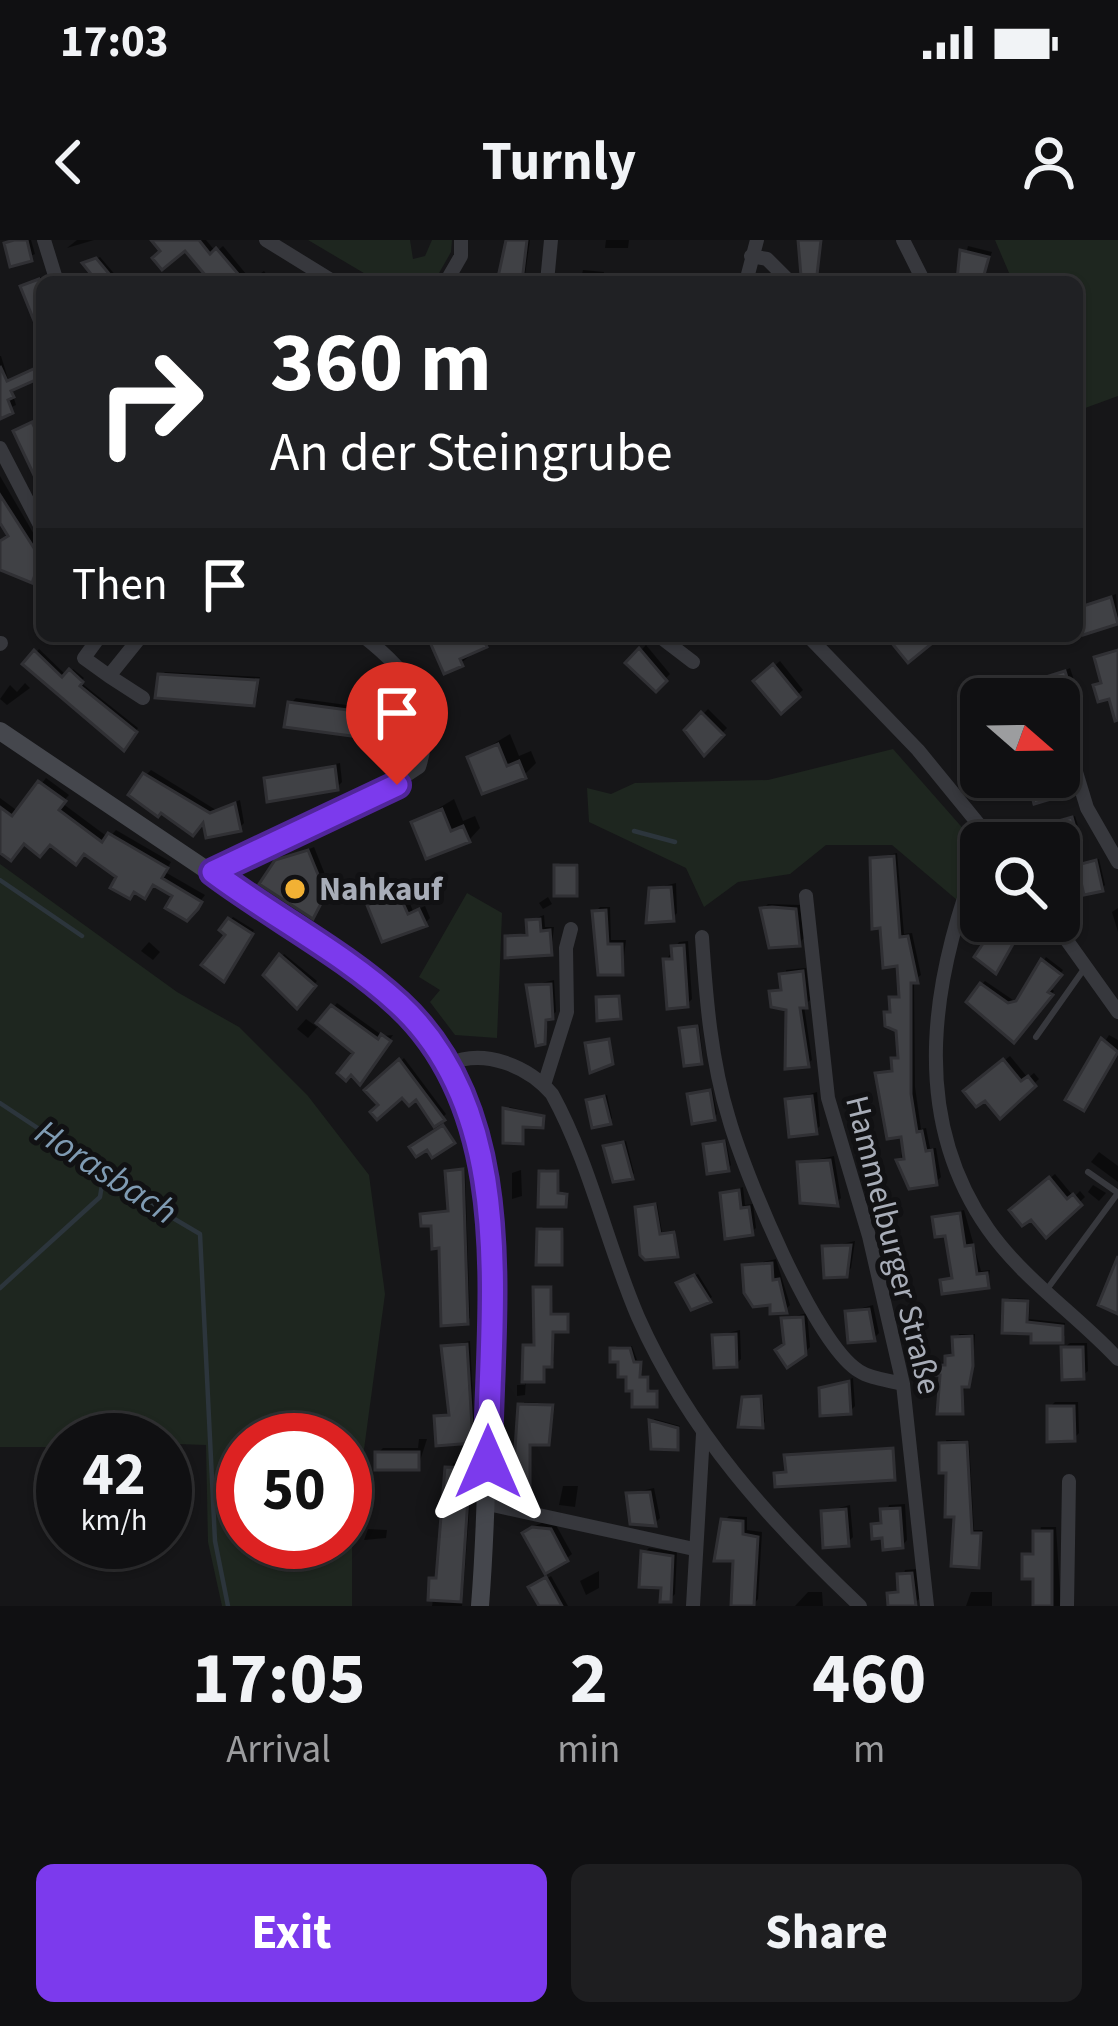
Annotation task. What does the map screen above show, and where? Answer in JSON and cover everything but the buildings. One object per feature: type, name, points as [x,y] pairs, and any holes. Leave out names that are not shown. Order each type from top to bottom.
[{"type":"main road","points":[[0,731],[373,982],[411,1016],[449,1064],[469,1111],[485,1174],[488,1504],[480,1606]]},
{"type":"street","points":[[44,240],[55,276]]},
{"type":"street","points":[[266,240],[324,276]]},
{"type":"street","points":[[449,276],[461,256],[461,240]]},
{"type":"street","points":[[548,276],[551,240]]},
{"type":"street","points":[[747,276],[757,240]]},
{"type":"street","points":[[903,240],[921,276]]},
{"type":"street","points":[[751,256],[767,259],[784,276]]},
{"type":"street","points":[[0,448],[36,517]]},
{"type":"street","points":[[96,642],[84,658],[143,698]]},
{"type":"street","points":[[110,676],[136,642]]},
{"type":"street","points":[[213,872],[361,805],[418,767],[425,746],[422,701],[386,654],[371,642]]},
{"type":"street","points":[[667,642],[693,662]]},
{"type":"street","points":[[814,642],[918,750],[971,822]]},
{"type":"street","points":[[1080,785],[1087,808],[1118,862]]},
{"type":"street","name":"Hammelburger Straße","points":[[806,896],[828,1098],[869,1236],[903,1384],[927,1606]]},
{"type":"street","points":[[960,919],[942,970],[932,1041],[948,1144],[987,1228],[1045,1292],[1118,1359]]},
{"type":"street","points":[[544,1085],[567,1012],[566,948],[571,929]]},
{"type":"street","points":[[702,937],[706,1012],[728,1119],[768,1217],[815,1318],[850,1364],[861,1373],[903,1384]]},
{"type":"street","points":[[1068,942],[1118,1012]]},
{"type":"street","points":[[449,1064],[473,1058],[495,1060],[544,1085],[561,1113],[639,1318],[703,1434],[764,1512],[853,1603]]},
{"type":"street","points":[[693,1606],[703,1434]]},
{"type":"street","points":[[1066,1606],[1069,1481]]},
{"type":"street","points":[[488,1504],[694,1549]]},
{"type":"lane","points":[[1036,1036],[1086,966]]},
{"type":"lane","points":[[1045,1292],[1118,1193],[1088,1172]]},
{"type":"shaded area","points":[[308,240],[410,240],[413,259],[425,256],[432,240],[452,240],[437,276],[369,276]]},
{"type":"shaded area","points":[[995,240],[1118,240],[1118,396],[1083,409],[1083,276],[1010,276]]},
{"type":"shaded area","points":[[893,749],[960,825],[957,900],[892,845],[826,845],[790,874],[738,882],[704,907],[686,868],[589,822],[587,788],[611,794],[635,783],[768,780]]},
{"type":"shaded area","points":[[0,864],[177,992],[239,1027],[308,1096],[369,1175],[385,1294],[369,1413],[216,1413],[216,1569],[352,1569],[352,1606],[222,1606],[208,1542],[206,1445],[192,1445],[192,1413],[36,1413],[36,1447],[0,1447]]},
{"type":"shaded area","points":[[467,893],[502,913],[497,1038],[455,1035],[430,1002],[440,990],[419,977]]},
{"type":"waterway","points":[[634,831],[675,842]]},
{"type":"waterway","points":[[0,880],[82,936]]},
{"type":"waterway","name":"Horasbach","points":[[0,1103],[104,1172],[125,1177],[161,1211],[200,1234],[215,1541],[228,1606]]},
{"type":"waterway","points":[[0,1288],[100,1197],[104,1172]]},
{"type":"place","name":"Nahkauf","points":[[295,889]]},
{"type":"route","points":[[397,785],[213,872],[373,982],[411,1016],[449,1064],[479,1142],[485,1174],[488,1462]]}]
